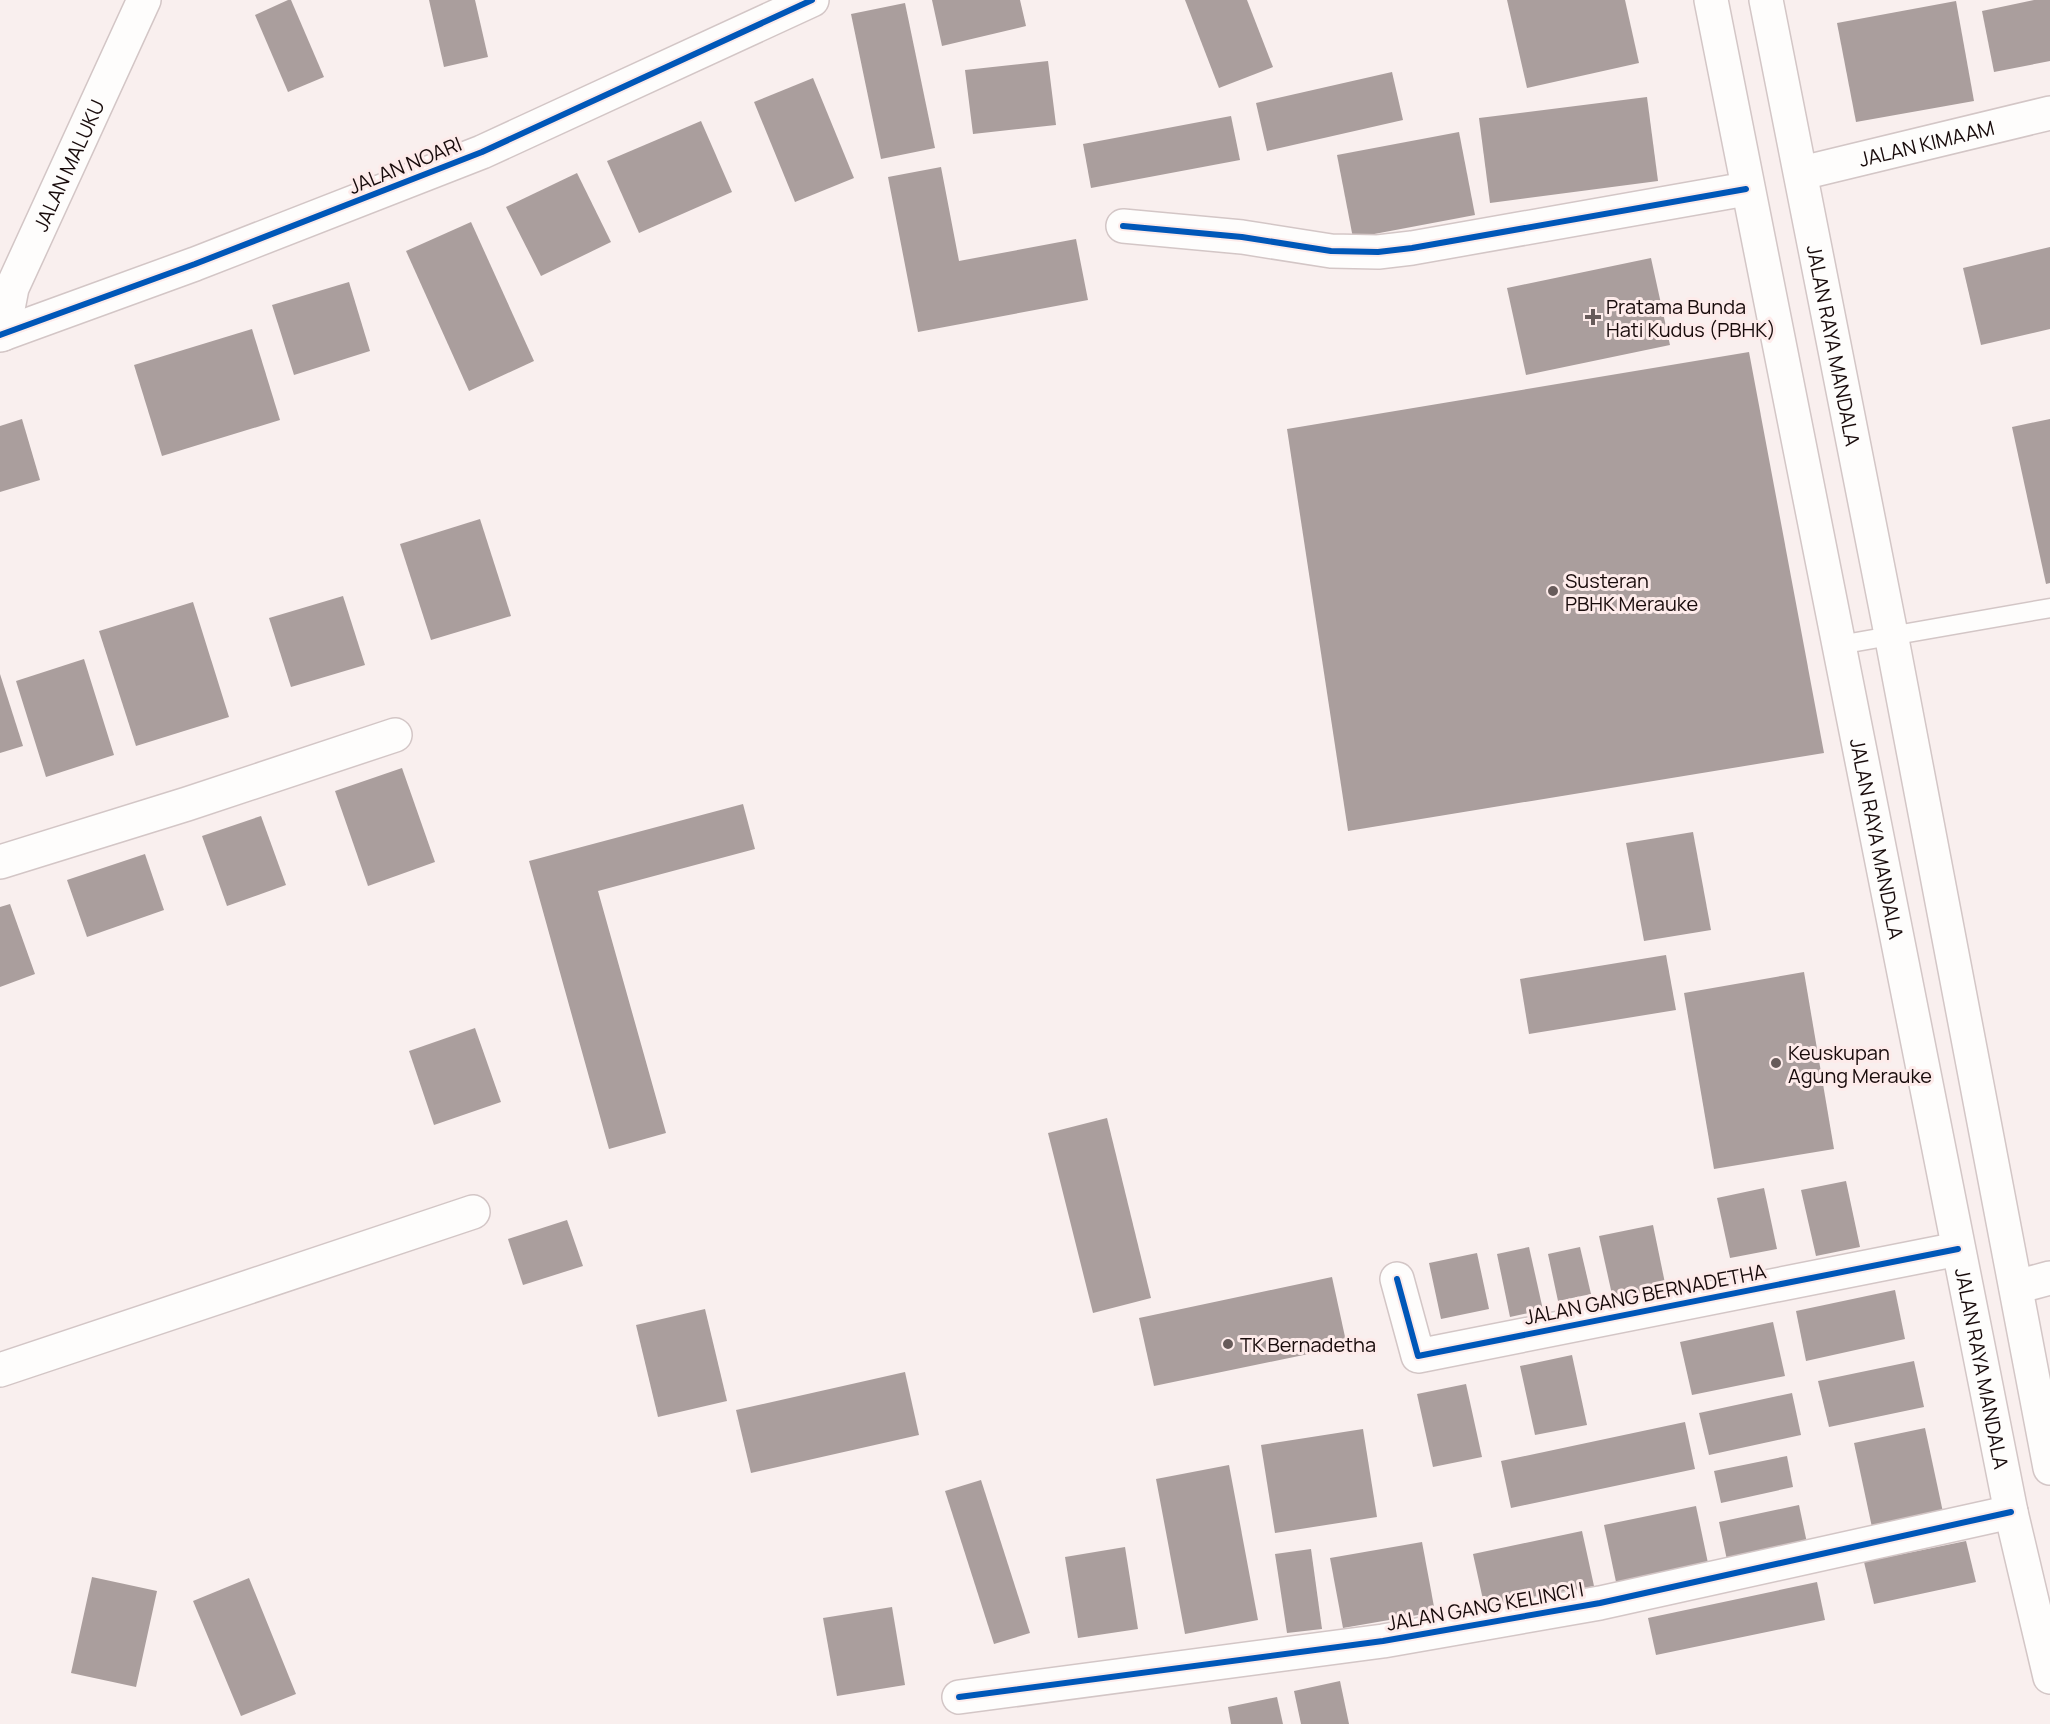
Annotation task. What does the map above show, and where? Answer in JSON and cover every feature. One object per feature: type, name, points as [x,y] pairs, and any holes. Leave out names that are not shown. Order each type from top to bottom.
[{"type":"main road","name":"JALAN MALUKU","points":[[1,334],[12,288],[144,0]]},
{"type":"main road","name":"JALAN NOARI","points":[[1,334],[77,309],[249,244],[482,152],[812,0]]},
{"type":"main road","name":"JALAN RAYA MANDALA","points":[[1711,0],[1746,189],[2011,1512],[2050,1677]]},
{"type":"main road","name":"JALAN RAYA MANDALA","points":[[1766,0],[1892,634],[2050,1468]]},
{"type":"main road","name":"JALAN KIMAAM","points":[[1802,173],[2050,113]]},
{"type":"main road","points":[[1123,226],[1242,237],[1331,251],[1377,252],[1746,189]]},
{"type":"main road","points":[[0,862],[187,804],[396,735]]},
{"type":"main road","points":[[0,1370],[473,1212]]},
{"type":"main road","name":"JALAN GANG BERNADETHA","points":[[1397,1279],[1418,1356],[1958,1249]]},
{"type":"main road","points":[[2016,1287],[2050,1278]]},
{"type":"main road","name":"JALAN GANG KELINCI I","points":[[959,1697],[1383,1641],[1600,1604],[2011,1512]]},
{"type":"lane","points":[[1839,645],[2050,608]]},
{"type":"building","points":[[291,0],[324,77],[288,92],[255,15]]},
{"type":"building","points":[[429,0],[475,0],[488,57],[444,67]]},
{"type":"building","points":[[932,0],[1020,0],[1026,26],[942,46]]},
{"type":"building","points":[[1185,0],[1247,0],[1273,67],[1219,88]]},
{"type":"building","points":[[1507,0],[1625,0],[1639,63],[1527,88]]},
{"type":"building","points":[[2034,0],[2050,0],[2050,61],[1994,72],[1982,11]]},
{"type":"building","points":[[1956,1],[1974,101],[1856,122],[1837,23]]},
{"type":"building","points":[[905,3],[935,148],[881,159],[851,14]]},
{"type":"building","points":[[1048,61],[1056,125],[973,134],[965,70]]},
{"type":"building","points":[[1392,72],[1403,120],[1267,151],[1256,103]]},
{"type":"building","points":[[813,78],[854,178],[795,202],[754,102]]},
{"type":"building","points":[[1647,97],[1658,181],[1490,203],[1479,118]]},
{"type":"building","points":[[1231,116],[1240,160],[1091,188],[1083,144]]},
{"type":"building","points":[[701,121],[732,192],[639,233],[607,161]]},
{"type":"building","points":[[1459,132],[1475,215],[1353,238],[1337,155]]},
{"type":"building","points":[[941,167],[959,261],[1076,239],[1088,300],[918,332],[888,177]]},
{"type":"building","points":[[577,173],[611,242],[541,276],[506,207]]},
{"type":"building","points":[[471,222],[534,361],[469,391],[406,251]]},
{"type":"building","points":[[2050,247],[2050,329],[1981,345],[1963,268]]},
{"type":"building","points":[[1651,258],[1670,345],[1526,375],[1507,288]]},
{"type":"building","points":[[349,282],[370,351],[294,375],[272,305]]},
{"type":"building","points":[[252,329],[280,420],[162,456],[134,365]]},
{"type":"building","name":"Susteran PBHK Merauke","points":[[1749,352],[1824,753],[1348,831],[1287,429]]},
{"type":"building","points":[[22,419],[40,480],[0,492],[0,426]]},
{"type":"building","points":[[2050,419],[2050,583],[2046,584],[2012,427]]},
{"type":"building","points":[[480,519],[511,616],[431,640],[400,544]]},
{"type":"building","points":[[343,596],[365,665],[291,687],[269,618]]},
{"type":"building","points":[[193,602],[229,717],[136,746],[99,631]]},
{"type":"building","points":[[84,659],[114,755],[46,777],[16,681]]},
{"type":"building","points":[[0,674],[23,746],[0,753]]},
{"type":"building","points":[[402,768],[435,862],[368,886],[335,791]]},
{"type":"building","points":[[743,804],[755,849],[598,891],[666,1133],[609,1149],[529,861]]},
{"type":"building","points":[[261,816],[286,885],[227,906],[202,836]]},
{"type":"building","points":[[1693,832],[1711,930],[1644,941],[1626,843]]},
{"type":"building","points":[[145,854],[164,910],[87,937],[67,880]]},
{"type":"building","points":[[10,904],[35,974],[0,987],[0,907]]},
{"type":"building","points":[[1666,955],[1676,1010],[1529,1034],[1520,979]]},
{"type":"building","points":[[1804,972],[1834,1149],[1714,1169],[1684,993]]},
{"type":"building","points":[[475,1028],[501,1102],[434,1125],[409,1051]]},
{"type":"building","points":[[1107,1118],[1151,1298],[1093,1313],[1048,1133]]},
{"type":"building","points":[[1846,1181],[1860,1247],[1816,1256],[1801,1190]]},
{"type":"building","points":[[1764,1188],[1777,1249],[1730,1258],[1717,1198]]},
{"type":"building","points":[[567,1220],[583,1266],[523,1285],[508,1239]]},
{"type":"building","points":[[1653,1225],[1666,1288],[1613,1299],[1599,1236]]},
{"type":"building","points":[[1529,1247],[1543,1310],[1510,1317],[1497,1254]]},
{"type":"building","points":[[1580,1247],[1591,1294],[1558,1301],[1548,1254]]},
{"type":"building","points":[[1477,1253],[1489,1309],[1441,1319],[1429,1263]]},
{"type":"building","points":[[1332,1277],[1347,1346],[1154,1386],[1139,1318]]},
{"type":"building","points":[[1895,1290],[1905,1339],[1806,1361],[1796,1311]]},
{"type":"building","points":[[705,1309],[727,1401],[658,1417],[636,1325]]},
{"type":"building","points":[[1773,1322],[1785,1376],[1692,1395],[1680,1342]]},
{"type":"building","points":[[1572,1355],[1587,1425],[1535,1435],[1520,1366]]},
{"type":"building","points":[[1914,1361],[1924,1407],[1829,1427],[1818,1381]]},
{"type":"building","points":[[905,1372],[919,1435],[751,1473],[736,1410]]},
{"type":"building","points":[[1466,1384],[1482,1457],[1433,1467],[1417,1394]]},
{"type":"building","points":[[1792,1393],[1801,1435],[1709,1455],[1699,1413]]},
{"type":"building","points":[[1685,1422],[1695,1469],[1511,1508],[1501,1461]]},
{"type":"building","points":[[1925,1428],[1944,1517],[1873,1532],[1854,1443]]},
{"type":"building","points":[[1363,1429],[1377,1517],[1275,1533],[1261,1445]]},
{"type":"building","points":[[1787,1456],[1793,1487],[1721,1503],[1714,1471]]},
{"type":"building","points":[[1229,1465],[1258,1620],[1185,1634],[1156,1479]]},
{"type":"building","points":[[981,1480],[1030,1633],[994,1644],[945,1491]]},
{"type":"building","points":[[1799,1505],[1807,1543],[1727,1560],[1719,1522]]},
{"type":"building","points":[[1696,1506],[1708,1563],[1616,1582],[1604,1525]]},
{"type":"building","points":[[1582,1531],[1594,1586],[1485,1609],[1473,1554]]},
{"type":"building","points":[[1966,1541],[1976,1582],[1874,1604],[1864,1562]]},
{"type":"building","points":[[1422,1542],[1435,1612],[1343,1628],[1330,1558]]},
{"type":"building","points":[[1125,1547],[1138,1629],[1078,1638],[1065,1557]]},
{"type":"building","points":[[1311,1549],[1322,1629],[1287,1633],[1275,1554]]},
{"type":"building","points":[[92,1577],[157,1591],[136,1687],[71,1673]]},
{"type":"building","points":[[249,1578],[296,1694],[241,1716],[193,1601]]},
{"type":"building","points":[[1817,1582],[1825,1620],[1656,1655],[1648,1618]]},
{"type":"building","points":[[892,1607],[905,1685],[837,1696],[823,1618]]},
{"type":"building","points":[[1340,1681],[1349,1724],[1301,1724],[1294,1691]]},
{"type":"building","points":[[1277,1697],[1283,1724],[1231,1724],[1228,1707]]},
{"type":"cycle path","points":[[0,335],[195,264],[482,152],[812,0]]},
{"type":"cycle path","points":[[1123,226],[1242,237],[1331,251],[1378,252],[1746,189]]},
{"type":"cycle path","points":[[1397,1279],[1418,1356],[1958,1249]]},
{"type":"cycle path","points":[[959,1697],[1383,1641],[1600,1603],[2011,1512]]},
{"type":"place","name":"Pratama Bunda Hati Kudus (PBHK)","points":[[1593,317]]},
{"type":"place","name":"Susteran PBHK Merauke","points":[[1553,591]]},
{"type":"place","name":"Keuskupan Agung Merauke","points":[[1776,1063]]},
{"type":"place","name":"TK Bernadetha","points":[[1228,1344]]}]
